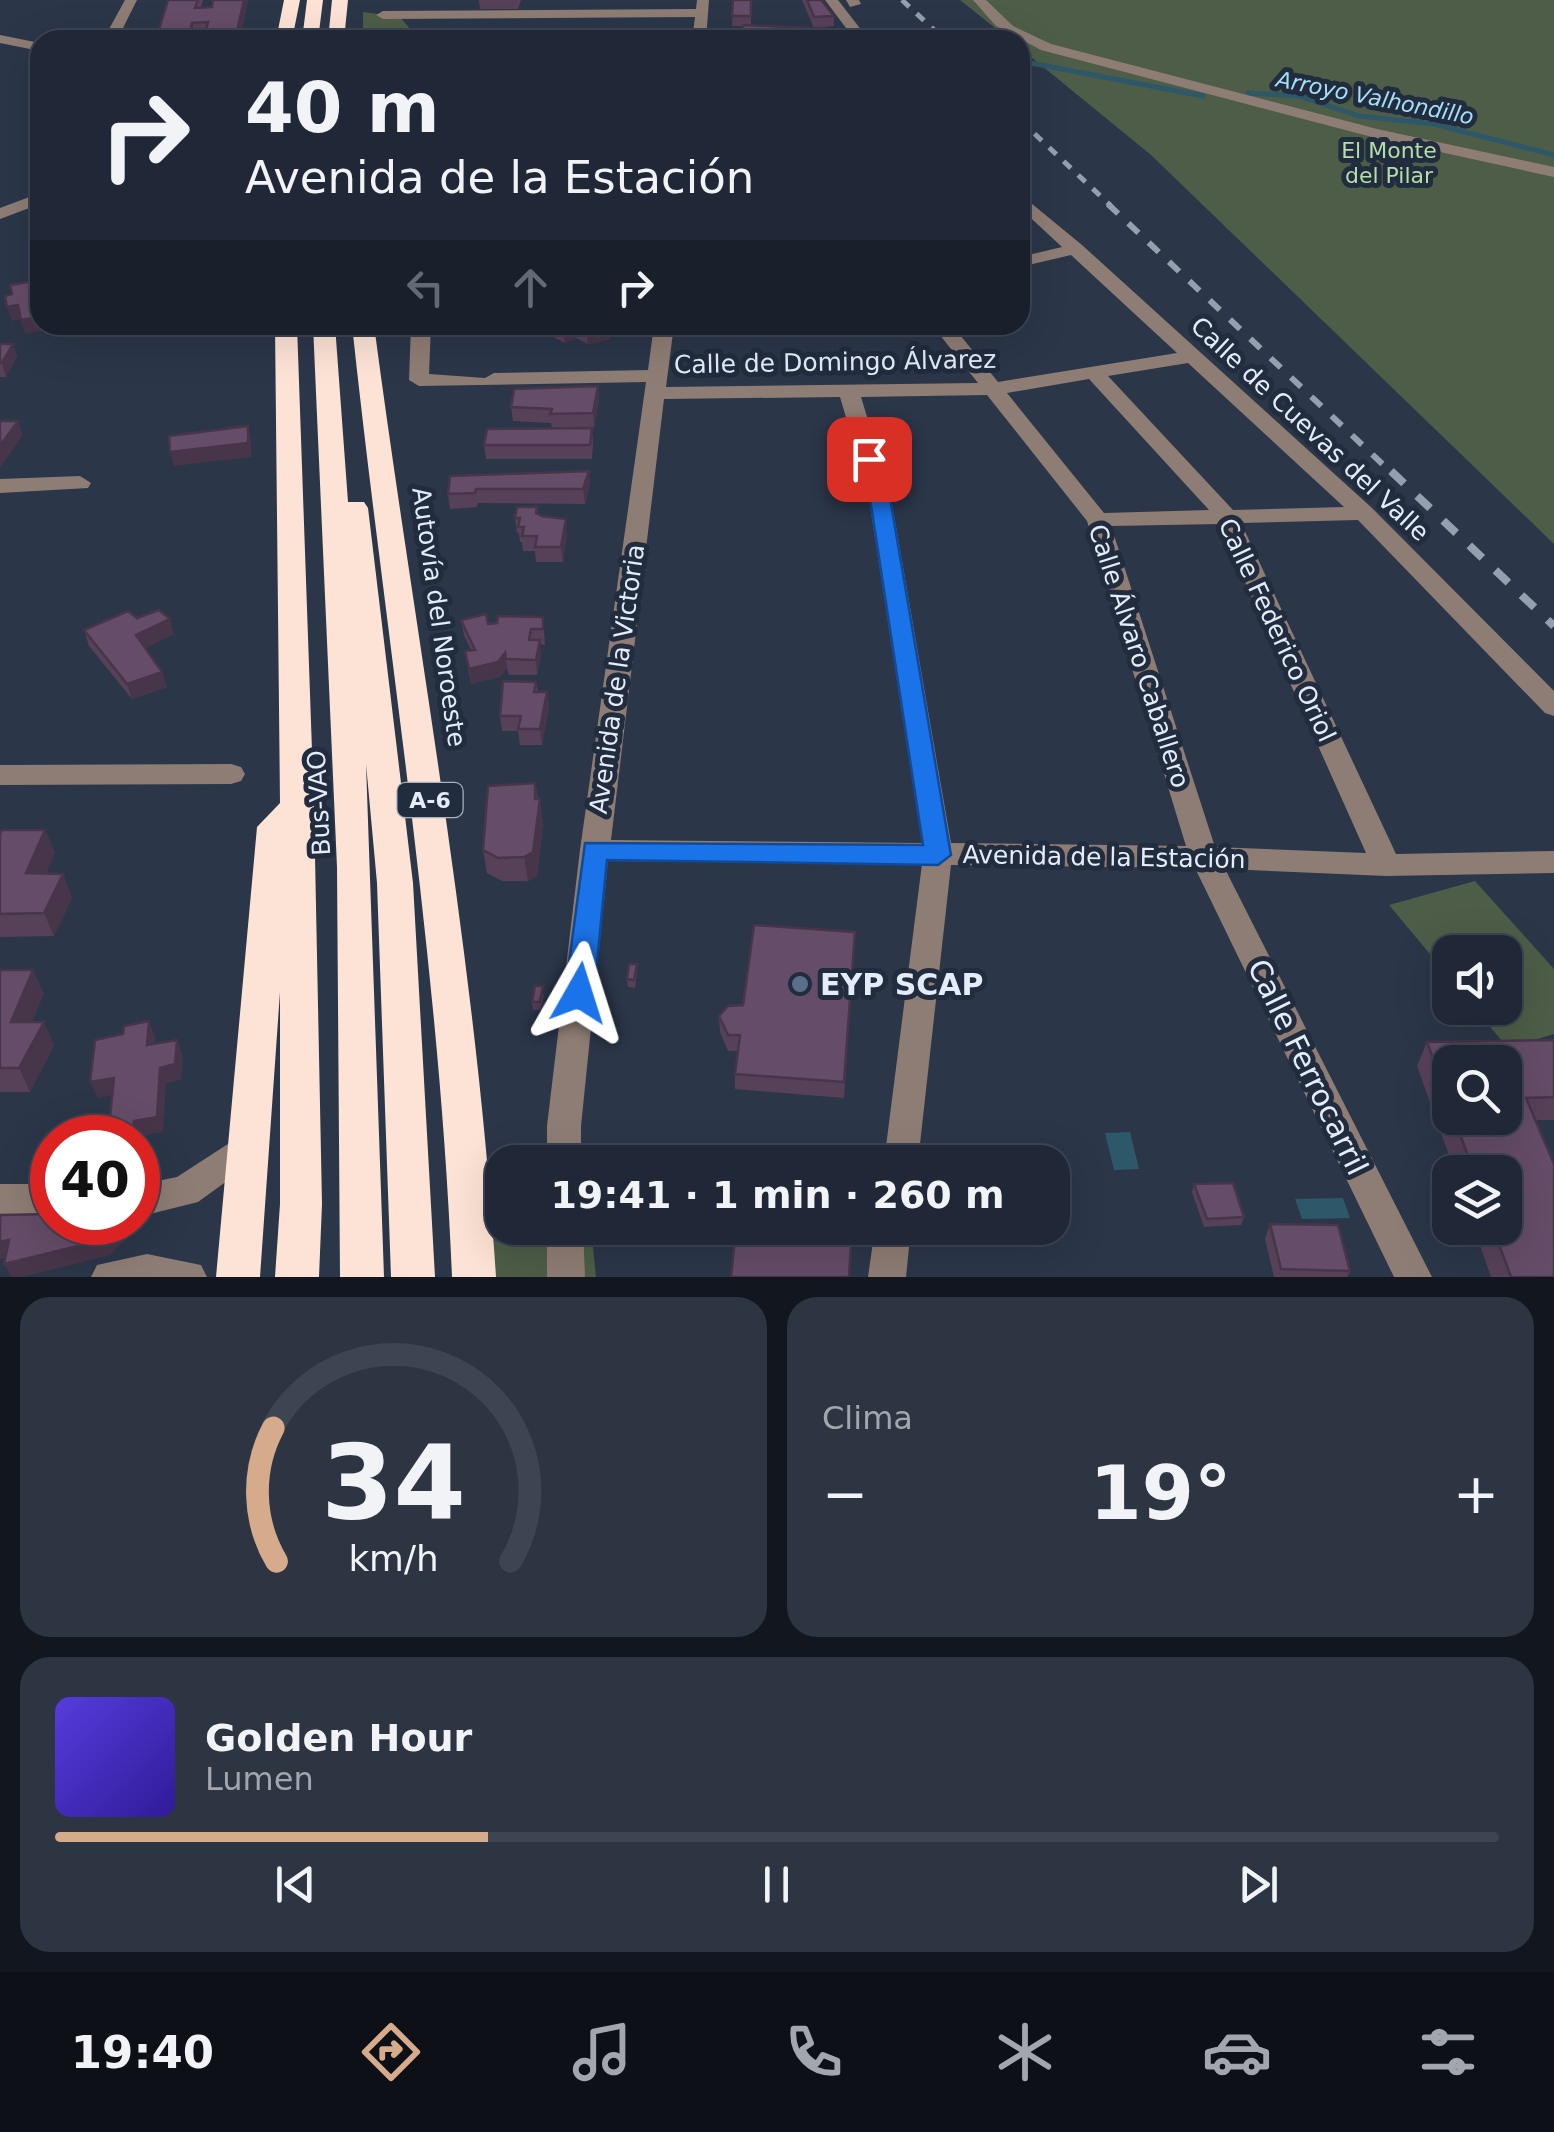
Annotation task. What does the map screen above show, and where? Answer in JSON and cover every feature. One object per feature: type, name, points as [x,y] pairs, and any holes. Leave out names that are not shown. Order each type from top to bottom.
[{"type":"highway","points":[[286,30],[292,0]]},
{"type":"highway","points":[[312,30],[316,0]]},
{"type":"highway","points":[[337,30],[340,0]]},
{"type":"highway","points":[[286,335],[297,808],[297,1277]]},
{"type":"highway","name":"Bus-VAO","points":[[325,335],[355,867],[362,1277]]},
{"type":"highway","name":"Autovía del Noroeste","points":[[365,335],[439,867],[470,1141],[474,1277]]},
{"type":"highway","points":[[328,388],[354,509],[395,884],[413,1277]]},
{"type":"highway","points":[[238,1277],[274,827],[297,808]]},
{"type":"street","points":[[115,30],[131,0]]},
{"type":"street","points":[[830,0],[854,30]]},
{"type":"street","points":[[979,0],[994,21],[1007,30]]},
{"type":"street","points":[[383,15],[703,7]]},
{"type":"street","points":[[0,39],[30,44]]},
{"type":"street","points":[[1030,40],[1376,133],[1554,172]]},
{"type":"street","points":[[0,214],[30,202]]},
{"type":"street","name":"Calle de Cuevas del Valle","points":[[1030,208],[1364,513],[1554,707]]},
{"type":"street","points":[[1030,260],[1076,250]]},
{"type":"street","points":[[421,335],[419,380],[656,384]]},
{"type":"street","name":"Avenida de la Victoria","points":[[564,1145],[594,850],[663,335]]},
{"type":"street","name":"Calle Álvaro Caballero","points":[[950,335],[1098,520],[1204,857]]},
{"type":"street","name":"Calle de Domingo Álvarez","points":[[656,384],[849,392],[992,389],[1192,356]]},
{"type":"street","name":"Calle Federico Oriol","points":[[1094,372],[1227,517],[1386,865]]},
{"type":"street","points":[[849,392],[879,492],[938,855],[903,1145]]},
{"type":"street","points":[[0,486],[80,483]]},
{"type":"street","points":[[1098,520],[1364,513]]},
{"type":"street","points":[[0,775],[232,774]]},
{"type":"street","name":"Avenida de la Estación","points":[[594,850],[1204,857],[1386,865],[1554,862]]},
{"type":"street","name":"Calle Ferrocarril","points":[[1204,857],[1413,1277]]},
{"type":"street","points":[[160,1197],[185,1191],[251,1144]]},
{"type":"street","points":[[0,1200],[30,1200]]},
{"type":"street","points":[[565,1245],[566,1277]]},
{"type":"street","points":[[887,1277],[891,1245]]},
{"type":"street","points":[[118,1275],[188,1277]]},
{"type":"green space","name":"El Monte del Pilar","points":[[960,0],[1554,0],[1554,544],[1151,155],[1030,56],[1030,30],[998,30]]},
{"type":"green space","points":[[363,12],[400,17],[411,30],[363,30]]},
{"type":"green space","points":[[1475,881],[1554,969],[1554,1034],[1505,1045],[1488,1025],[1522,1025],[1522,935],[1432,935],[1432,956],[1389,905]]},
{"type":"green space","points":[[492,1245],[593,1245],[596,1277],[478,1277]]},
{"type":"water","points":[[1130,1132],[1139,1169],[1114,1170],[1105,1133]]},
{"type":"water","points":[[1343,1198],[1350,1218],[1302,1219],[1295,1199]]},
{"type":"building","points":[[168,0],[198,0],[195,8],[212,7],[213,0],[244,0],[237,30],[206,30],[208,22],[192,23],[190,30],[159,30]]},
{"type":"building","points":[[733,0],[751,0],[751,16],[732,16]]},
{"type":"building","points":[[807,0],[821,0],[834,16],[814,17]]},
{"type":"building","points":[[744,25],[848,30],[741,30]]},
{"type":"building","points":[[30,282],[30,319],[21,320],[18,305],[7,307],[5,296],[12,294],[10,285]]},
{"type":"building","points":[[0,344],[13,344],[2,363],[0,363]]},
{"type":"building","points":[[598,386],[593,413],[550,414],[552,409],[511,407],[514,389]]},
{"type":"building","points":[[0,421],[18,421],[0,446]]},
{"type":"building","points":[[248,426],[248,443],[170,452],[169,436]]},
{"type":"building","points":[[592,428],[590,445],[484,445],[487,429]]},
{"type":"building","points":[[589,471],[583,489],[476,489],[475,493],[448,494],[450,476]]},
{"type":"building","points":[[517,507],[537,507],[536,513],[542,516],[566,519],[561,547],[535,547],[537,536],[522,536],[524,527],[518,527],[520,518],[515,518]]},
{"type":"building","points":[[159,610],[170,619],[136,635],[162,672],[127,684],[84,630],[128,611],[137,618]]},
{"type":"building","points":[[486,614],[488,624],[497,623],[498,616],[543,617],[543,629],[531,629],[529,640],[540,640],[536,660],[506,659],[505,653],[498,662],[469,669],[465,651],[475,650],[461,620]]},
{"type":"building","points":[[503,681],[536,682],[534,692],[547,692],[540,729],[518,729],[521,716],[500,716]]},
{"type":"building","points":[[535,783],[535,799],[540,799],[533,852],[524,857],[498,858],[483,850],[488,786]]},
{"type":"building","points":[[2,830],[45,830],[26,873],[63,874],[44,913],[0,914]]},
{"type":"building","name":"EYP SCAP","points":[[754,925],[855,932],[844,1082],[735,1074],[740,1035],[728,1035],[719,1016],[728,1006],[743,1005]]},
{"type":"building","points":[[629,964],[637,964],[634,980],[627,979]]},
{"type":"building","points":[[0,970],[33,970],[11,1022],[44,1022],[19,1068],[0,1068]]},
{"type":"building","points":[[535,986],[543,986],[540,1002],[532,1002]]},
{"type":"building","points":[[149,1021],[147,1045],[177,1040],[175,1064],[160,1068],[157,1115],[110,1115],[114,1078],[90,1082],[95,1040],[123,1034],[124,1026]]},
{"type":"building","points":[[1554,1040],[1554,1097],[1526,1098],[1554,1164],[1554,1277],[1511,1277],[1499,1245],[1522,1245],[1522,1155],[1468,1155],[1460,1135],[1522,1135],[1522,1045],[1432,1045],[1432,1056],[1427,1042]]},
{"type":"building","points":[[1233,1183],[1244,1217],[1207,1219],[1194,1184]]},
{"type":"building","points":[[30,1214],[30,1245],[82,1245],[4,1264],[9,1240],[0,1242],[0,1215]]},
{"type":"building","points":[[1270,1224],[1338,1225],[1350,1271],[1281,1269]]},
{"type":"building","points":[[734,1245],[851,1245],[849,1277],[731,1277]]},
{"type":"waterway","name":"Arroyo Valhondillo","points":[[1030,63],[1203,96]]},
{"type":"waterway","name":"Arroyo Valhondillo","points":[[1248,93],[1299,96],[1359,116],[1434,124],[1554,155]]},
{"type":"railway","points":[[902,0],[934,30]]},
{"type":"railway","points":[[1030,129],[1111,206]]},
{"type":"railway","points":[[1108,204],[1393,474]]},
{"type":"railway","points":[[1391,471],[1554,626]]},
{"type":"place","name":"EYP SCAP","points":[[800,984]]},
{"type":"route","points":[[579,993],[594,850],[938,855],[879,492],[869,459]]}]
